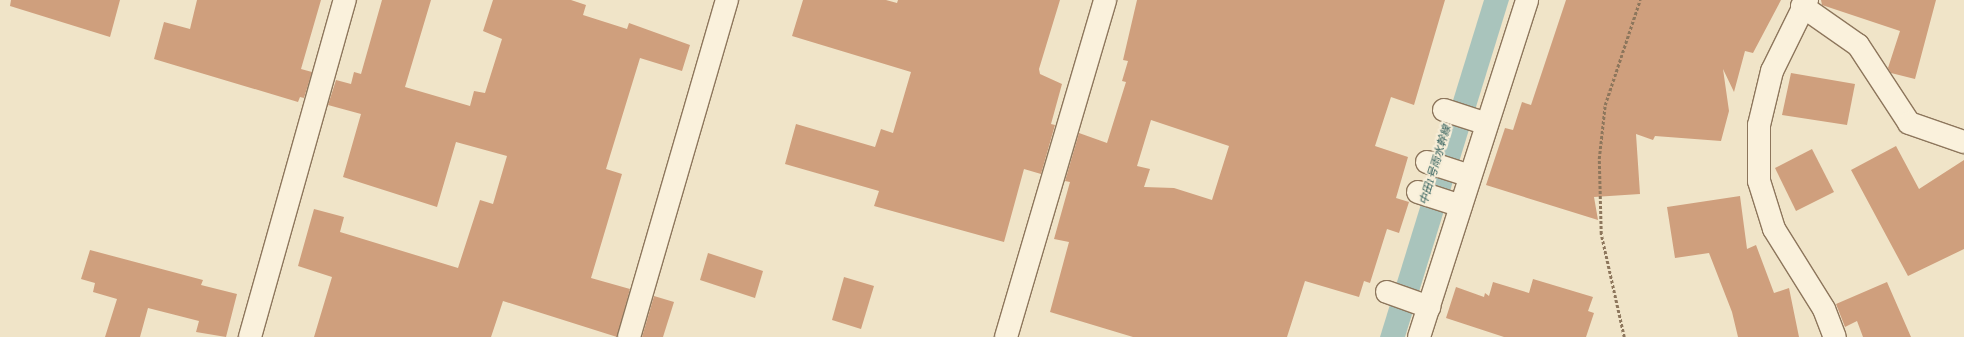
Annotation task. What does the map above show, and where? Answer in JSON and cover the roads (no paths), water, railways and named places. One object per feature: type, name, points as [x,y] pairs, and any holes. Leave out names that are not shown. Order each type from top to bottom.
[{"type":"street","points":[[250,337],[345,0]]},
{"type":"street","points":[[629,337],[728,0]]},
{"type":"street","points":[[1006,337],[1105,0]]},
{"type":"street","points":[[1419,337],[1527,0]]},
{"type":"street","points":[[1835,337],[1824,309],[1774,229],[1759,181],[1759,125],[1772,71],[1804,3],[1858,45],[1909,123],[1964,142]]},
{"type":"street","points":[[1444,110],[1487,124]]},
{"type":"street","points":[[1427,162],[1470,176]]},
{"type":"street","points":[[1418,192],[1461,206]]},
{"type":"street","points":[[1387,292],[1429,306]]},
{"type":"water","name":"中田1号雨水幹線","points":[[1484,0],[1509,0],[1405,337],[1380,337]]}]
